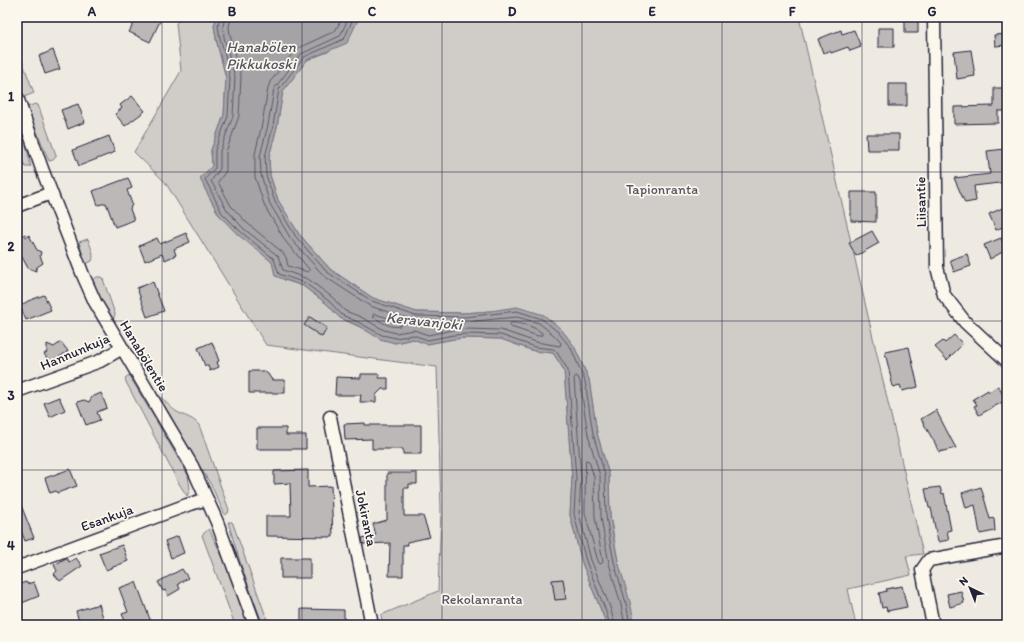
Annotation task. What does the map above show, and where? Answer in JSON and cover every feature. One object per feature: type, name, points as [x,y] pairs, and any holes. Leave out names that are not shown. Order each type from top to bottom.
[{"type":"street","name":"Liisantie","points":[[934,17],[936,267],[944,294],[965,322],[1007,361]]},
{"type":"street","name":"Hanabölentie","points":[[17,97],[51,193],[95,302],[192,466],[217,522],[254,625]]},
{"type":"street","points":[[17,206],[51,193]]},
{"type":"street","name":"Hannunkuja","points":[[17,391],[100,361],[122,348]]},
{"type":"street","name":"Jokiranta","points":[[330,417],[372,625]]},
{"type":"street","name":"Esankuja","points":[[17,568],[207,499]]},
{"type":"street","points":[[933,625],[922,570],[929,560],[1007,546]]},
{"type":"green space","name":"Rekolanranta","points":[[183,17],[217,17],[214,25],[216,39],[226,78],[224,115],[211,150],[212,166],[200,178],[219,215],[272,262],[284,280],[303,286],[327,304],[340,318],[395,343],[413,339],[427,344],[467,338],[501,339],[534,351],[553,353],[564,370],[572,478],[570,515],[582,563],[607,625],[383,625],[381,615],[438,591],[441,509],[437,367],[266,345],[165,182],[134,152],[181,71],[176,23]]},
{"type":"green space","name":"Tapionranta","points":[[359,17],[799,17],[923,554],[906,556],[911,575],[848,589],[856,625],[633,625],[618,561],[610,516],[609,475],[597,433],[589,380],[574,346],[561,329],[490,311],[464,313],[416,312],[373,298],[330,269],[299,234],[278,200],[270,175],[269,157],[277,127],[283,91],[307,60],[328,52],[357,22]]},
{"type":"green space","points":[[17,47],[34,93],[24,97],[17,78]]},
{"type":"green space","points":[[35,104],[38,105],[56,155],[53,160],[49,161],[27,107]]},
{"type":"green space","points":[[17,117],[26,144],[31,167],[25,167],[17,145]]},
{"type":"green space","points":[[88,239],[93,253],[93,258],[92,261],[85,264],[79,242]]},
{"type":"green space","points":[[97,277],[101,277],[103,279],[115,314],[113,321],[92,280]]},
{"type":"green space","points":[[129,375],[188,475],[190,489],[187,496],[178,482],[126,382],[125,378]]},
{"type":"green space","points":[[159,395],[173,409],[192,419],[199,425],[229,510],[225,515],[211,485],[158,396]]},
{"type":"green space","points":[[228,522],[232,522],[269,625],[263,625],[241,565]]},
{"type":"green space","points":[[209,529],[228,568],[247,625],[235,625],[202,535]]},
{"type":"water","points":[[217,17],[359,17],[347,43],[307,60],[283,91],[277,127],[269,157],[270,175],[278,200],[299,234],[330,269],[373,298],[417,312],[464,313],[517,307],[544,315],[561,329],[574,346],[589,379],[597,433],[609,475],[610,516],[614,540],[635,625],[607,625],[582,563],[570,515],[572,478],[564,370],[553,353],[534,351],[501,339],[467,338],[427,344],[413,339],[395,343],[380,339],[357,325],[340,318],[327,304],[303,286],[275,276],[272,262],[237,234],[219,215],[200,178],[212,166],[211,150],[224,115],[226,78],[216,39],[214,25]]},
{"type":"building","points":[[137,17],[162,17],[150,42],[129,32]]},
{"type":"building","points":[[905,18],[918,18],[918,33],[905,33]]},
{"type":"building","points":[[878,28],[894,28],[894,47],[878,47]]},
{"type":"building","points":[[841,30],[842,34],[854,30],[861,47],[850,51],[848,47],[831,53],[830,51],[823,53],[818,39]]},
{"type":"building","points":[[1007,34],[1007,45],[995,46],[994,35]]},
{"type":"building","points":[[53,50],[60,69],[45,74],[39,56]]},
{"type":"building","points":[[971,50],[975,76],[957,79],[954,52]]},
{"type":"building","points":[[889,84],[907,84],[907,106],[889,106]]},
{"type":"building","points":[[994,88],[1007,88],[1007,111],[998,111],[998,123],[954,124],[954,107],[994,106]]},
{"type":"building","points":[[132,96],[145,111],[125,126],[115,114],[122,108],[120,105]]},
{"type":"building","points":[[78,104],[85,122],[68,129],[61,110]]},
{"type":"building","points":[[866,134],[899,134],[899,150],[867,150]]},
{"type":"building","points":[[109,136],[115,152],[79,166],[73,150]]},
{"type":"building","points":[[1005,149],[1007,182],[974,186],[976,201],[965,203],[954,178],[990,174],[987,151]]},
{"type":"building","points":[[128,178],[132,188],[127,190],[132,204],[130,209],[134,220],[115,227],[106,203],[98,205],[93,191]]},
{"type":"building","points":[[851,192],[876,192],[876,222],[851,221]]},
{"type":"building","points":[[1007,206],[1007,225],[996,230],[989,214]]},
{"type":"building","points":[[872,231],[879,243],[856,256],[849,243]]},
{"type":"building","points":[[186,233],[190,242],[174,249],[176,255],[165,260],[162,254],[145,261],[139,246],[157,238],[160,244]]},
{"type":"building","points":[[25,234],[26,237],[29,235],[37,250],[41,252],[40,256],[43,263],[37,267],[36,271],[28,268],[17,248],[17,238]]},
{"type":"building","points":[[1001,238],[1006,250],[990,259],[984,245]]},
{"type":"building","points":[[967,254],[971,266],[954,272],[950,260]]},
{"type":"building","points":[[153,282],[164,311],[147,317],[137,288]]},
{"type":"building","points":[[44,295],[51,310],[26,320],[20,306],[28,301]]},
{"type":"building","points":[[310,317],[327,328],[322,337],[304,325]]},
{"type":"building","points":[[954,335],[963,344],[947,360],[935,347],[943,341],[945,343]]},
{"type":"building","points":[[61,342],[68,351],[51,363],[44,354],[47,352],[47,344],[54,347]]},
{"type":"building","points":[[212,342],[219,361],[217,362],[219,367],[210,371],[208,366],[205,366],[198,348]]},
{"type":"building","points":[[909,347],[918,387],[902,391],[900,385],[893,387],[885,352]]},
{"type":"building","points":[[249,371],[264,371],[272,380],[285,380],[285,393],[249,393]]},
{"type":"building","points":[[361,374],[379,374],[379,378],[388,378],[388,389],[382,389],[376,395],[376,402],[360,402],[361,395],[335,395],[336,377],[361,378]]},
{"type":"building","points":[[998,386],[1006,400],[979,415],[974,406],[977,405],[973,399]]},
{"type":"building","points":[[101,393],[107,408],[97,412],[100,420],[86,425],[77,402],[84,400],[89,402],[92,397]]},
{"type":"building","points":[[59,397],[65,410],[50,417],[44,403]]},
{"type":"building","points":[[936,410],[956,448],[939,452],[921,419]]},
{"type":"building","points":[[365,423],[365,425],[421,425],[421,454],[403,454],[403,449],[372,449],[372,439],[345,440],[344,424]]},
{"type":"building","points":[[257,428],[286,428],[286,435],[306,435],[306,449],[257,449]]},
{"type":"building","points":[[70,469],[77,486],[57,493],[56,491],[50,493],[45,478]]},
{"type":"building","points":[[308,470],[308,487],[331,486],[333,537],[266,536],[266,516],[291,516],[290,483],[274,484],[274,471]]},
{"type":"building","points":[[387,473],[417,473],[417,484],[409,484],[409,488],[404,488],[404,516],[423,516],[430,537],[407,542],[408,545],[403,545],[403,576],[389,576],[390,543],[363,544],[362,538],[376,535],[373,524],[387,520]]},
{"type":"building","points":[[940,487],[942,494],[944,493],[951,530],[947,531],[949,540],[938,542],[931,508],[929,508],[925,489]]},
{"type":"building","points":[[981,487],[990,519],[994,518],[995,531],[980,534],[975,505],[966,508],[962,493]]},
{"type":"building","points":[[17,495],[34,538],[25,541],[17,520]]},
{"type":"building","points":[[178,536],[184,553],[171,558],[165,541]]},
{"type":"building","points":[[122,545],[128,561],[106,570],[99,553]]},
{"type":"building","points":[[66,558],[69,562],[76,558],[82,566],[60,581],[54,574],[57,571],[54,565]]},
{"type":"building","points":[[281,558],[310,558],[310,578],[281,578]]},
{"type":"building","points":[[182,569],[188,578],[178,584],[180,589],[168,596],[158,582]]},
{"type":"building","points":[[563,579],[566,599],[555,600],[552,580]]},
{"type":"building","points":[[26,582],[27,584],[34,582],[39,596],[22,603],[17,600],[17,585]]},
{"type":"building","points":[[136,582],[151,622],[144,625],[127,625],[122,614],[128,612],[119,588]]},
{"type":"building","points":[[902,586],[907,607],[887,611],[886,607],[882,608],[879,593],[887,591],[886,589]]},
{"type":"building","points":[[961,591],[964,603],[950,607],[947,594]]},
{"type":"building","points":[[99,604],[104,621],[90,625],[80,625],[76,611]]},
{"type":"building","points":[[301,609],[344,610],[344,625],[301,625]]},
{"type":"water label","name":"Hanabölen Pikkukoski","points":[[261,56]]},
{"type":"water label","name":"Keravanjoki","points":[[424,321]]}]
